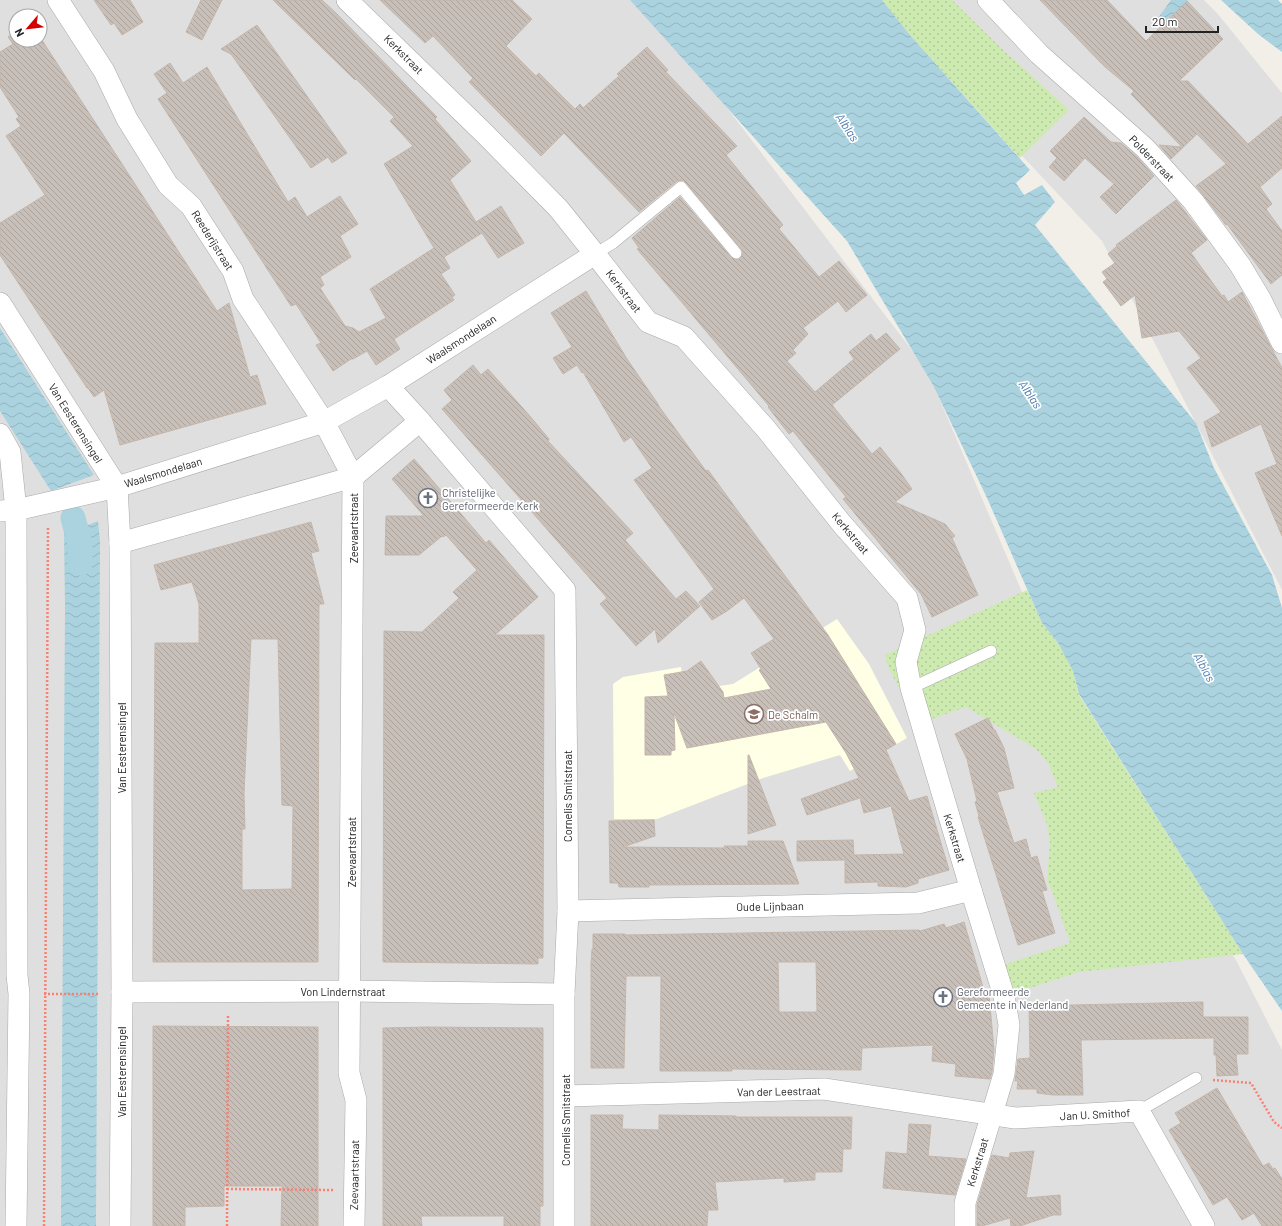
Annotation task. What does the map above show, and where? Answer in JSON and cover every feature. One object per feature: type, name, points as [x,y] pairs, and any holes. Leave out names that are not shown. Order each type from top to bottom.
[{"type":"street","name":"Reederijstraat","points":[[58,0],[104,71],[127,119],[168,185],[191,206],[233,271],[243,299],[324,422]]},
{"type":"street","name":"Kerkstraat","points":[[347,0],[485,134],[558,208],[648,322],[684,337],[766,429],[842,524],[907,598],[915,630],[906,662],[911,688],[1004,996],[1009,1025],[1004,1074],[964,1203],[966,1226]]},
{"type":"street","name":"Polderstraat","points":[[988,0],[1039,54],[1145,148],[1193,201],[1240,265],[1261,300],[1282,343]]},
{"type":"street","name":"Waalsmondelaan","points":[[8,511],[117,487],[324,422],[388,386],[595,254]]},
{"type":"street","name":"Van Eesterensingel","points":[[0,303],[117,487],[120,543],[112,993],[120,1226]]},
{"type":"street","name":"Cornelis Smitstraat","points":[[388,386],[420,420],[565,590],[568,911],[564,994],[564,1226]]},
{"type":"street","points":[[120,543],[353,476],[420,420]]},
{"type":"street","points":[[324,422],[353,476]]},
{"type":"street","points":[[0,434],[10,452],[8,511],[8,975],[19,994],[16,1226]]},
{"type":"street","name":"Zeevaartstraat","points":[[353,476],[349,1073],[356,1100],[354,1226]]},
{"type":"street","name":"Oude Lijnbaan","points":[[568,911],[918,902],[971,890]]},
{"type":"street","name":"Von Lindernstraat","points":[[112,993],[350,991],[564,994]]},
{"type":"street","name":"Van der Leestraat","points":[[565,1096],[824,1089],[991,1116]]},
{"type":"street","name":"Jan U. Smithof","points":[[991,1116],[1015,1118],[1139,1111],[1204,1226]]},
{"type":"lane","points":[[595,254],[613,243],[681,187],[736,254]]},
{"type":"lane","points":[[911,688],[991,652]]},
{"type":"lane","points":[[1139,1111],[1196,1078]]},
{"type":"path","points":[[44,1226],[48,527],[45,504]]},
{"type":"path","points":[[227,1226],[228,992]]},
{"type":"path","points":[[60,994],[112,993]]},
{"type":"path","points":[[1196,1078],[1251,1083],[1274,1122],[1282,1128]]},
{"type":"path","points":[[227,1189],[354,1191]]},
{"type":"shaded area","points":[[0,0],[632,0],[692,62],[927,370],[1037,627],[1237,962],[1282,1050],[1282,1226],[0,1226]]},
{"type":"shaded area","points":[[876,0],[1204,0],[1217,13],[1282,93],[1282,590],[1102,241]]},
{"type":"shaded area","name":"De Schalm","points":[[837,619],[869,664],[907,738],[850,771],[840,755],[763,778],[657,819],[614,819],[613,684],[623,677],[681,667],[684,691],[733,684]]},
{"type":"green space","points":[[882,0],[952,0],[1000,47],[1069,110],[1020,158],[909,34]]},
{"type":"green space","points":[[1027,590],[1042,623],[1058,643],[1073,671],[1079,695],[1243,954],[1079,972],[1011,994],[1003,965],[1070,943],[1047,880],[1050,843],[1047,824],[1034,793],[1058,787],[1048,763],[1036,749],[966,707],[917,724],[887,664],[885,655]]},
{"type":"water","name":"Alblas","points":[[630,0],[882,0],[909,34],[1030,170],[1016,183],[1024,195],[1042,185],[1055,202],[1035,225],[1196,423],[1214,468],[1272,575],[1282,608],[1282,1011],[1243,954],[1079,694],[1073,671],[1058,643],[1042,623],[987,498],[933,385],[847,241]]},
{"type":"water","points":[[1171,0],[1188,0],[1164,23],[1158,18]]},
{"type":"water","points":[[1221,0],[1278,0],[1282,4],[1282,52],[1258,34]]},
{"type":"water","points":[[0,328],[94,475],[51,491],[0,411]]},
{"type":"water","points":[[98,521],[100,541],[96,1226],[61,1226],[65,607],[64,533]]},
{"type":"building","points":[[94,0],[130,0],[143,22],[122,35],[114,23],[111,25]]},
{"type":"building","points":[[201,0],[222,0],[202,40],[186,32]]},
{"type":"building","points":[[273,0],[322,0],[336,13],[437,117],[435,119],[471,161],[450,180],[476,222],[501,206],[524,243],[498,258],[482,233],[444,257],[450,268],[441,274],[455,295],[452,297],[454,300],[394,339],[400,349],[376,365],[367,351],[351,359],[333,371],[316,345],[321,343],[296,304],[291,306],[158,99],[167,93],[154,74],[170,63],[183,83],[207,67],[288,202],[295,197],[307,217],[340,196],[358,224],[340,236],[351,257],[320,277],[324,285],[320,288],[345,326],[353,328],[359,332],[386,318],[370,289],[434,248],[384,164],[413,146],[390,121],[394,117]]},
{"type":"building","points":[[380,0],[512,0],[532,19],[506,46],[536,76],[539,73],[575,109],[580,104],[583,108],[619,76],[617,74],[647,47],[668,70],[666,72],[737,146],[726,155],[783,225],[779,229],[819,277],[839,261],[867,295],[846,312],[838,301],[803,328],[808,334],[793,350],[796,353],[787,361],[815,392],[854,359],[849,352],[871,334],[876,341],[886,333],[900,349],[832,405],[872,454],[880,447],[912,489],[895,502],[945,524],[955,536],[952,538],[978,595],[932,617],[921,594],[843,499],[846,497],[793,431],[789,434],[768,407],[769,406],[637,249],[639,248],[632,238],[680,197],[731,257],[737,260],[741,258],[743,252],[741,249],[683,180],[677,181],[639,212],[564,133],[541,156],[469,82],[473,78],[433,36],[425,43]]},
{"type":"building","points":[[1040,0],[1107,0],[1146,41],[1187,1],[1223,39],[1179,81],[1188,81],[1248,144],[1282,116],[1282,168],[1260,187],[1272,204],[1266,209],[1282,231],[1282,275],[1271,284],[1227,224],[1226,225],[1196,186],[1226,164],[1197,134],[1171,159],[1159,145],[1182,147],[1131,94],[1134,91],[1104,66]]},
{"type":"building","points":[[257,25],[347,153],[332,163],[328,157],[311,168],[231,54],[221,49]]},
{"type":"building","points":[[8,47],[47,48],[217,311],[229,303],[250,377],[257,375],[266,404],[120,445],[104,390],[94,397],[87,388],[0,255],[0,223],[45,195],[6,136],[21,126],[16,119],[19,117],[0,87],[0,52]]},
{"type":"building","points":[[1084,117],[1111,142],[1121,143],[1137,157],[1154,176],[1116,214],[1100,197],[1114,184],[1085,158],[1064,181],[1049,167],[1057,158],[1050,151]]},
{"type":"building","points":[[1176,200],[1207,240],[1191,253],[1228,302],[1242,292],[1282,368],[1282,536],[1255,473],[1277,464],[1261,424],[1212,447],[1204,422],[1221,412],[1187,368],[1201,358],[1179,331],[1142,338],[1135,295],[1121,306],[1103,282],[1107,279],[1102,272],[1115,263],[1108,254],[1117,246],[1116,245]]},
{"type":"building","points":[[586,291],[627,359],[658,405],[706,471],[708,470],[828,635],[896,744],[886,750],[909,801],[927,796],[949,870],[918,879],[918,883],[906,887],[878,886],[878,882],[845,883],[845,860],[797,861],[797,841],[853,840],[854,855],[904,854],[891,806],[864,813],[860,798],[807,815],[801,799],[859,778],[846,753],[826,722],[687,748],[674,713],[675,750],[671,751],[671,755],[645,755],[645,697],[668,696],[664,675],[687,671],[701,661],[723,692],[724,698],[771,689],[759,670],[761,669],[751,653],[774,639],[744,598],[712,620],[699,602],[714,589],[634,480],[652,468],[631,437],[624,442],[583,372],[582,373],[577,365],[563,374],[553,358],[572,347],[551,313]]},
{"type":"building","points":[[473,365],[481,375],[488,369],[549,439],[548,441],[633,533],[625,540],[676,599],[686,591],[700,606],[658,643],[655,629],[636,646],[600,604],[607,598],[442,409],[452,400],[444,390]]},
{"type":"building","points":[[414,459],[486,543],[489,540],[538,597],[495,635],[544,635],[543,958],[538,958],[538,964],[383,962],[384,631],[422,632],[459,598],[453,592],[477,570],[446,535],[443,537],[442,536],[419,555],[385,555],[386,516],[424,516],[392,479]]},
{"type":"building","points":[[311,522],[319,551],[311,553],[324,604],[319,604],[318,962],[153,962],[155,643],[199,643],[199,604],[192,582],[161,590],[154,565]],"holes":[[[251,639],[278,639],[282,805],[293,806],[292,889],[242,890],[242,829],[245,829],[244,794]]]},
{"type":"building","points":[[988,718],[1004,748],[1014,788],[997,792],[1014,843],[1026,839],[1031,858],[1037,856],[1047,890],[1042,891],[1055,933],[1018,945],[978,817],[975,802],[977,801],[967,759],[955,734]]},
{"type":"building","points":[[748,755],[776,825],[748,834]]},
{"type":"building","points":[[654,820],[655,836],[623,847],[725,848],[724,846],[748,846],[748,841],[783,841],[799,884],[649,885],[649,887],[619,887],[618,883],[610,883],[609,821]]},
{"type":"building","points":[[964,922],[985,994],[989,994],[994,1050],[990,1079],[955,1076],[956,1064],[932,1061],[933,1045],[862,1048],[861,1070],[732,1069],[732,1071],[660,1071],[661,976],[626,976],[624,1068],[591,1068],[591,964],[593,934],[625,935],[920,931],[944,924],[946,928]],"holes":[[[778,962],[816,962],[817,1012],[779,1012]]]},
{"type":"building","points":[[1203,1002],[1203,1017],[1248,1017],[1248,1054],[1236,1054],[1238,1075],[1217,1076],[1216,1055],[1214,1055],[1214,1038],[1081,1040],[1083,1095],[1053,1095],[1037,1093],[1037,1089],[1017,1089],[1018,1081],[1015,1081],[1018,1059],[1030,1058],[1029,1006]]},
{"type":"building","points":[[153,1026],[318,1027],[318,1226],[281,1226],[282,1186],[224,1186],[224,1206],[185,1207],[185,1226],[153,1226]]},
{"type":"building","points":[[383,1028],[543,1028],[543,1206],[540,1206],[540,1226],[504,1226],[504,1216],[421,1216],[422,1226],[383,1226]]},
{"type":"building","points":[[1217,1088],[1263,1166],[1269,1163],[1273,1169],[1275,1168],[1282,1179],[1282,1226],[1262,1226],[1254,1213],[1242,1220],[1227,1197],[1213,1205],[1169,1130],[1181,1123],[1175,1113]]},
{"type":"building","points":[[591,1115],[623,1115],[622,1129],[659,1130],[659,1115],[736,1117],[852,1117],[851,1149],[843,1149],[842,1172],[815,1172],[815,1180],[784,1182],[784,1178],[715,1182],[718,1210],[708,1210],[707,1226],[591,1226]]},
{"type":"building","points":[[909,1124],[931,1125],[928,1156],[966,1159],[955,1195],[883,1188],[886,1152],[907,1154]]},
{"type":"building","points":[[1034,1151],[1026,1198],[1060,1195],[1061,1215],[1053,1215],[1020,1226],[1011,1226],[1010,1218],[977,1226],[977,1205],[992,1155],[1009,1158],[1010,1153]]},
{"type":"waterway","points":[[73,518],[80,544],[80,563]]},
{"type":"place","name":"Christelijke Gereformeerde Kerk","points":[[428,498]]},
{"type":"place","name":"De Schalm","points":[[754,714]]},
{"type":"place","name":"Gereformeerde Gemeente in Nederland","points":[[943,997]]}]
